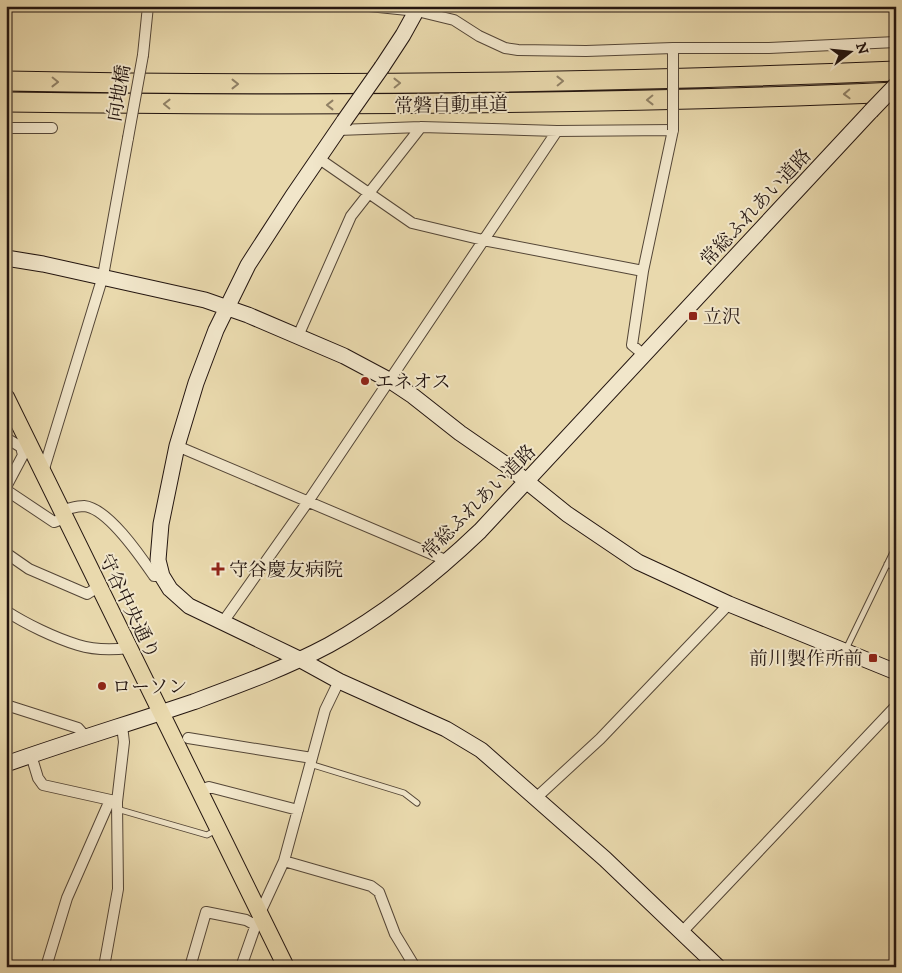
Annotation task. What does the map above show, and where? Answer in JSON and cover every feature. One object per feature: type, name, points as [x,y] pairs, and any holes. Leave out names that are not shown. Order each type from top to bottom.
[{"type":"highway","name":"常磐自動車道","points":[[6,81],[344,84],[557,81],[896,71]]},
{"type":"highway","name":"常磐自動車道","points":[[6,102],[268,105],[509,103],[896,92]]},
{"type":"main road","name":"守谷中央通り","points":[[6,397],[25,445],[43,472],[128,648],[219,829],[257,919],[286,967]]},
{"type":"street","name":"向地橋","points":[[43,472],[103,276],[143,55],[148,6]]},
{"type":"street","points":[[369,6],[418,8],[454,20],[479,36],[505,48],[518,50],[673,51],[896,42]]},
{"type":"street","points":[[418,8],[382,67],[318,158],[248,265],[226,308],[196,383],[177,446],[161,524],[158,560],[162,576],[170,589],[189,606],[339,681],[446,729],[481,750],[606,859],[718,967]]},
{"type":"street","points":[[644,355],[632,345],[643,271],[673,130],[673,51]]},
{"type":"street","name":"常総ふれあい道路","points":[[6,764],[229,689],[300,660],[341,638],[389,608],[422,584],[480,531],[896,85]]},
{"type":"street","points":[[341,126],[557,131],[673,130]]},
{"type":"street","points":[[298,336],[351,216],[421,127]]},
{"type":"street","points":[[6,128],[52,128]]},
{"type":"street","points":[[223,622],[307,502],[557,131]]},
{"type":"street","points":[[318,158],[412,224],[483,240],[643,271]]},
{"type":"street","points":[[6,258],[103,276],[205,300],[344,356],[389,380],[505,464],[567,514],[638,562],[729,604],[896,672]]},
{"type":"street","points":[[6,438],[25,445],[6,489],[54,522],[63,514],[85,506],[96,510],[113,523],[131,543],[154,576],[162,576]]},
{"type":"street","points":[[177,446],[448,561]]},
{"type":"street","points":[[6,553],[29,569],[86,594],[98,586]]},
{"type":"street","points":[[537,797],[600,738],[729,604]]},
{"type":"street","points":[[6,611],[79,646],[112,650],[128,648]]},
{"type":"street","points":[[241,967],[257,919],[284,861],[325,710],[339,681]]},
{"type":"street","points":[[6,705],[78,728],[86,737]]},
{"type":"street","points":[[682,932],[896,706]]},
{"type":"street","points":[[104,967],[118,889],[115,804],[124,742],[122,726]]},
{"type":"street","points":[[188,738],[311,761]]},
{"type":"street","points":[[31,755],[38,778],[43,785],[115,804]]},
{"type":"street","points":[[200,790],[209,787],[298,810]]},
{"type":"street","points":[[46,967],[67,898],[115,804]]},
{"type":"street","points":[[284,861],[371,886],[379,892],[396,934],[415,967]]},
{"type":"street","points":[[190,967],[206,912],[246,920],[257,919]]},
{"type":"lane","points":[[845,651],[896,546]]},
{"type":"lane","points":[[887,564],[896,568]]},
{"type":"lane","points":[[311,761],[404,793],[418,803]]},
{"type":"lane","points":[[115,804],[207,835],[219,829]]},
{"type":"place","name":"立沢","points":[[693,316]]},
{"type":"place","name":"エネオス","points":[[365,381]]},
{"type":"place","name":"守谷慶友病院","points":[[218,569]]},
{"type":"place","name":"前川製作所前","points":[[873,658]]},
{"type":"place","name":"ローソン","points":[[102,686]]}]
